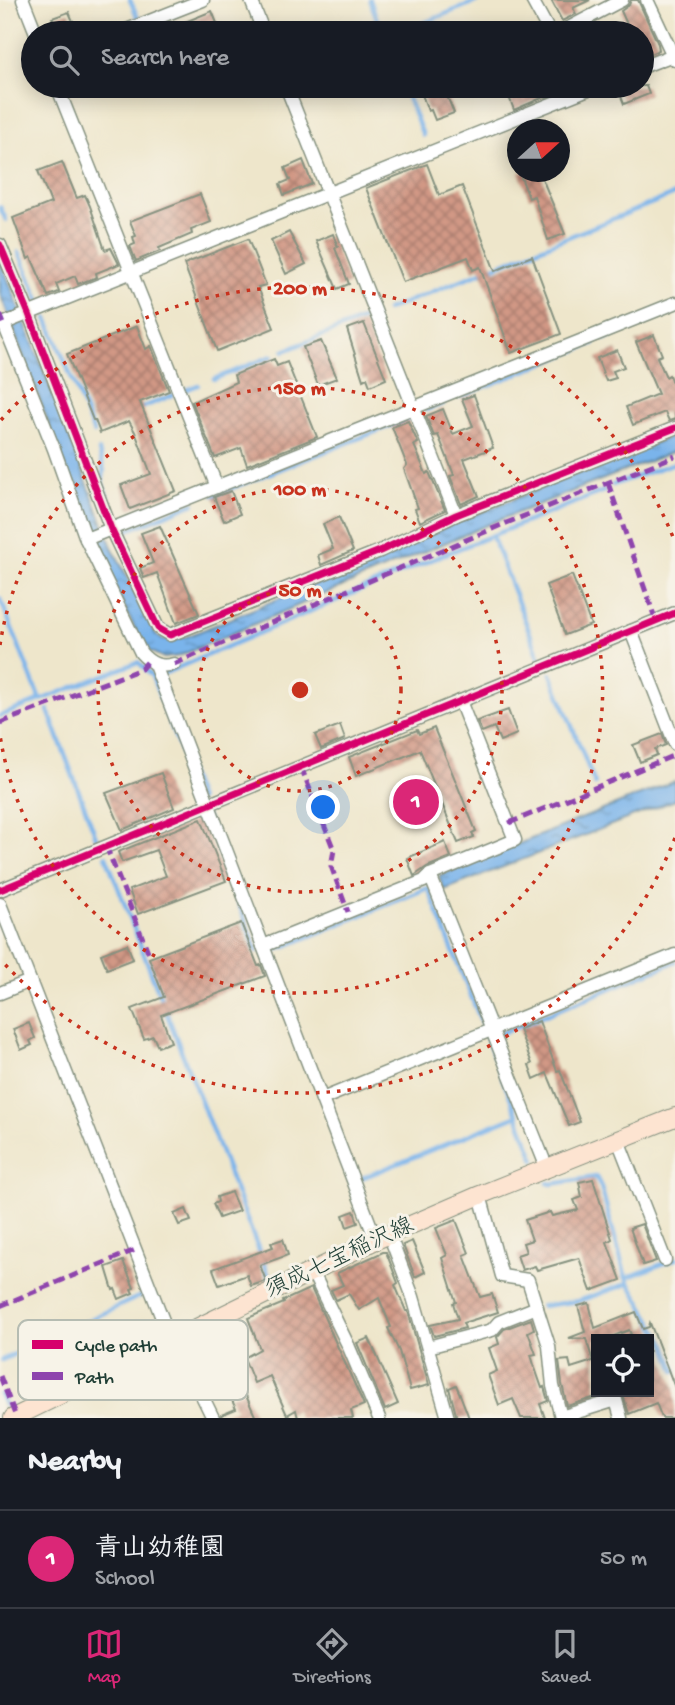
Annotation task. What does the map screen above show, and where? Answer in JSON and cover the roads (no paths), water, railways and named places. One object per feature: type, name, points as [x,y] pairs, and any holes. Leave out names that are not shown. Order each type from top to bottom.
[{"type":"main road","name":"須成七宝稲沢線","points":[[213,1320],[383,1237],[675,1117]]},
{"type":"main road","name":"須成七宝稲沢線","points":[[13,1418],[50,1400]]},
{"type":"street","points":[[23,0],[31,21]]},
{"type":"street","points":[[150,21],[203,0]]},
{"type":"street","points":[[251,0],[259,21]]},
{"type":"street","points":[[532,0],[543,21]]},
{"type":"street","points":[[582,21],[622,0]]},
{"type":"street","points":[[647,0],[674,58],[654,64]]},
{"type":"street","points":[[62,98],[217,486]]},
{"type":"street","points":[[291,98],[456,515]]},
{"type":"street","points":[[448,1418],[413,1297],[383,1237],[322,1099],[155,665],[142,653],[88,538],[4,324],[566,98]]},
{"type":"street","points":[[0,245],[109,530],[158,628],[170,635],[380,551],[456,515],[675,428]]},
{"type":"street","points":[[88,538],[675,303]]},
{"type":"street","points":[[0,890],[675,613]]},
{"type":"street","points":[[631,631],[675,744]]},
{"type":"street","points":[[155,665],[174,664]]},
{"type":"street","points":[[263,946],[424,881],[430,875],[515,840],[460,701]]},
{"type":"street","points":[[430,875],[547,1168]]},
{"type":"street","points":[[0,904],[161,1320]]},
{"type":"street","points":[[322,1099],[675,955]]},
{"type":"street","points":[[0,993],[30,981]]},
{"type":"street","points":[[618,1140],[665,1260]]},
{"type":"street","points":[[480,1195],[502,1276],[528,1280],[549,1346],[553,1386],[561,1417],[616,1400],[621,1418]]},
{"type":"street","points":[[312,1271],[379,1418]]},
{"type":"street","points":[[428,1347],[492,1331],[499,1322],[537,1307]]},
{"type":"street","points":[[202,1400],[208,1417]]},
{"type":"water","points":[[0,259],[112,547],[156,635],[164,640],[186,637],[382,556],[459,521],[675,435],[675,451],[496,521],[179,656],[164,658],[145,649],[94,545],[0,293]]},
{"type":"water","points":[[675,781],[675,800],[444,890],[439,876]]},
{"type":"waterway","points":[[130,0],[138,18]]},
{"type":"waterway","points":[[370,0],[378,21]]},
{"type":"waterway","points":[[428,21],[480,0]]},
{"type":"waterway","points":[[408,98],[423,135]]},
{"type":"waterway","points":[[387,310],[675,194]]},
{"type":"waterway","points":[[0,207],[6,220]]},
{"type":"waterway","points":[[19,252],[40,302]]},
{"type":"waterway","points":[[631,328],[675,310]]},
{"type":"waterway","points":[[47,318],[94,433]]},
{"type":"waterway","points":[[284,351],[366,318]]},
{"type":"waterway","points":[[604,339],[617,333]]},
{"type":"waterway","points":[[459,397],[594,343]]},
{"type":"waterway","points":[[214,379],[272,356]]},
{"type":"waterway","points":[[183,391],[198,385]]},
{"type":"waterway","points":[[139,409],[173,395]]},
{"type":"waterway","points":[[426,410],[443,404]]},
{"type":"waterway","points":[[214,495],[411,418]]},
{"type":"waterway","points":[[99,451],[104,471],[102,483],[117,523]]},
{"type":"waterway","points":[[613,485],[675,463]]},
{"type":"waterway","points":[[163,674],[443,555],[604,491]]},
{"type":"waterway","points":[[121,533],[194,503]]},
{"type":"waterway","points":[[492,536],[540,659]]},
{"type":"waterway","points":[[0,598],[40,700]]},
{"type":"waterway","points":[[0,716],[138,662],[152,676],[199,800]]},
{"type":"waterway","points":[[551,674],[595,784]]},
{"type":"waterway","points":[[48,710],[98,842]]},
{"type":"waterway","points":[[205,814],[257,952]]},
{"type":"waterway","points":[[106,856],[162,1001]]},
{"type":"waterway","points":[[271,952],[428,888],[484,1029]]},
{"type":"waterway","points":[[499,1034],[675,962]]},
{"type":"waterway","points":[[165,1009],[270,1279]]},
{"type":"waterway","points":[[486,1036],[535,1160]]},
{"type":"waterway","points":[[357,1180],[518,1115]]},
{"type":"waterway","points":[[548,1183],[596,1177],[626,1278],[666,1345],[675,1371]]},
{"type":"waterway","points":[[626,1278],[675,1259]]},
{"type":"waterway","points":[[542,1306],[578,1301],[627,1284]]},
{"type":"waterway","points":[[89,1320],[145,1294]]},
{"type":"waterway","points":[[2,1360],[18,1353]]},
{"type":"waterway","points":[[0,1395],[5,1406]]},
{"type":"place","name":"青山幼稚園","points":[[416,802]]}]
